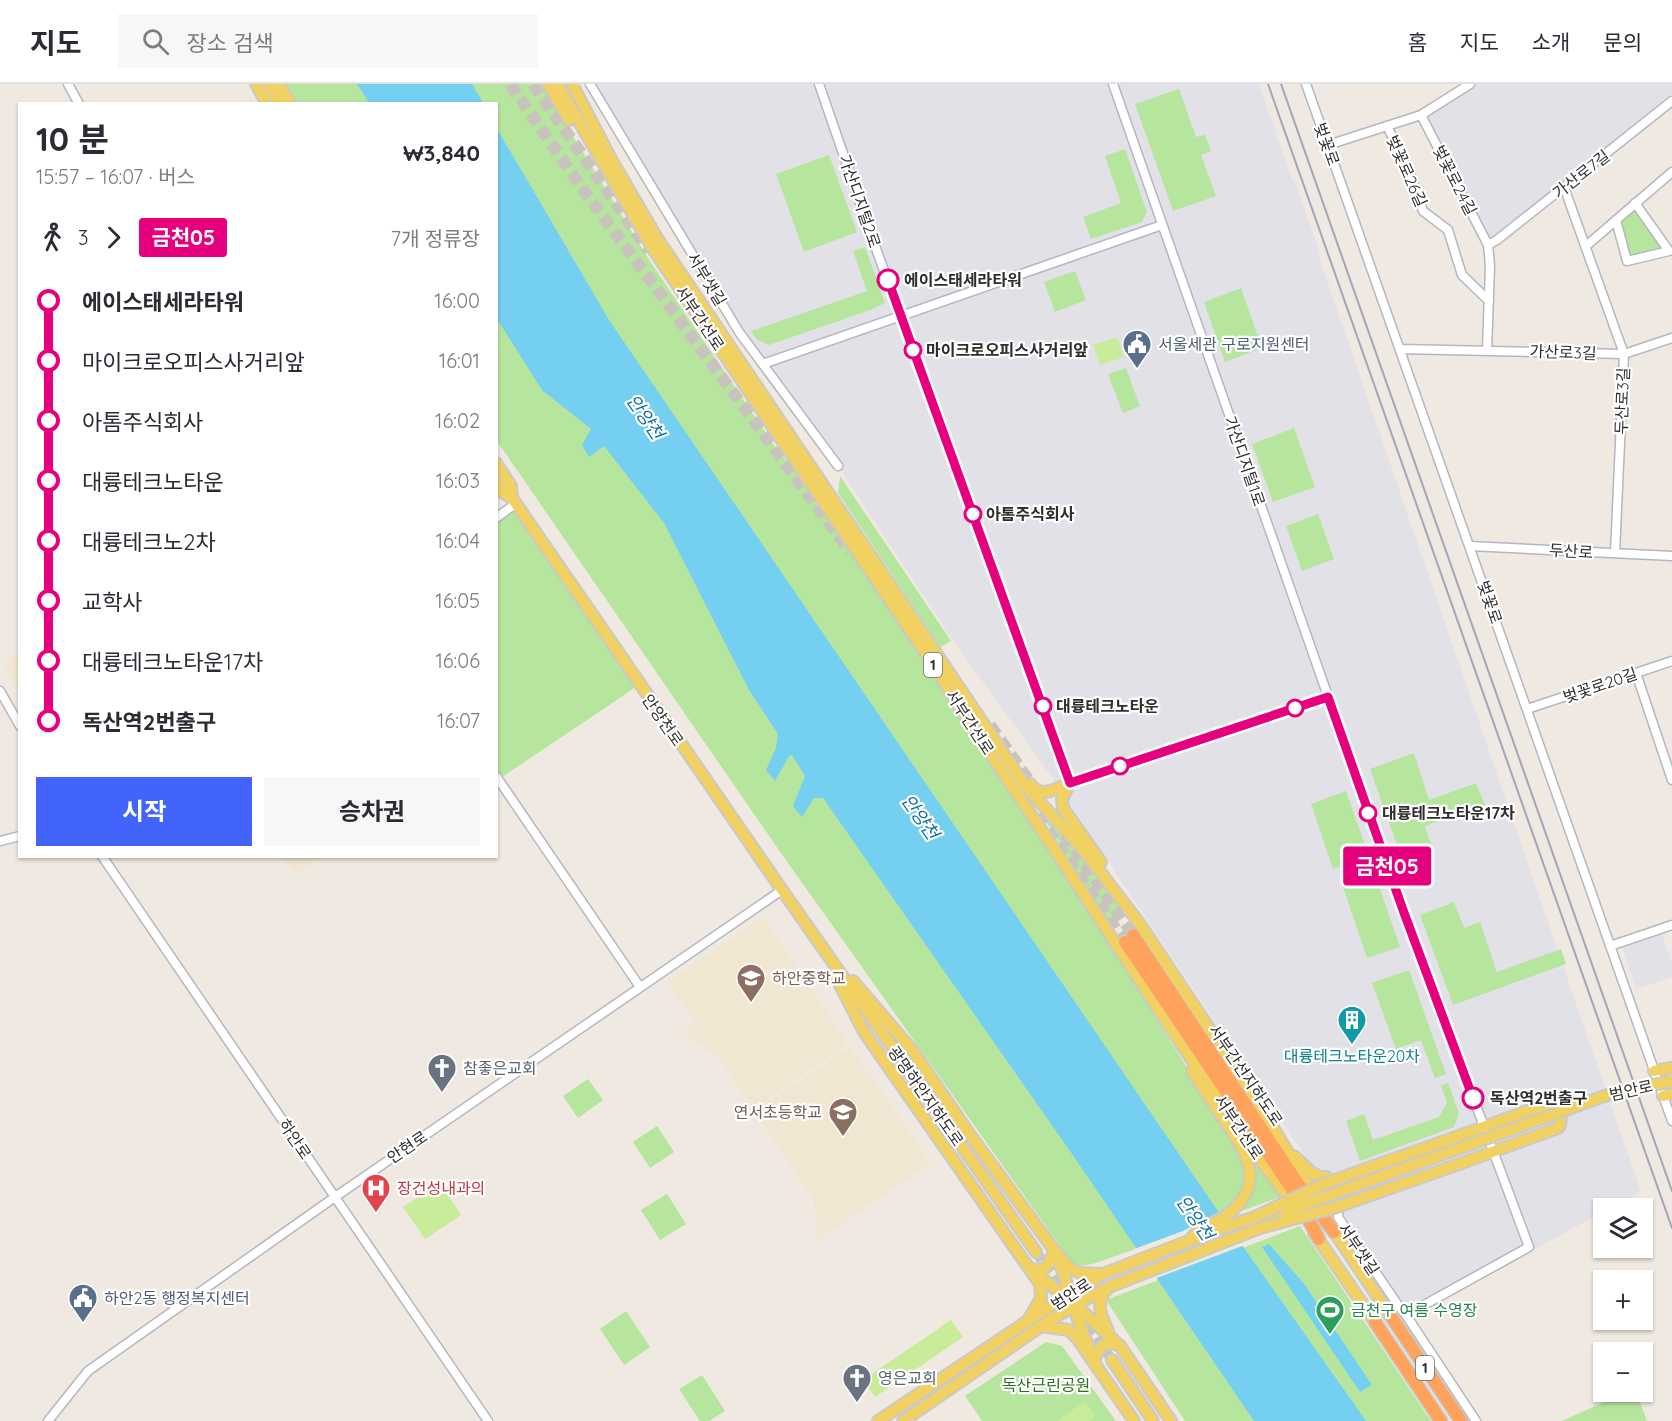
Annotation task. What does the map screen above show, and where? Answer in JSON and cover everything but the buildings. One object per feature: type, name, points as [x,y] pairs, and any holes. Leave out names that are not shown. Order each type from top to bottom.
[{"type":"highway","name":"서부간선지하도로","points":[[1319,1239],[1291,1188],[1129,938],[1334,1232]]},
{"type":"highway","name":"1","points":[[1390,1315],[1461,1421]]},
{"type":"highway","name":"1","points":[[1375,1323],[1441,1421]]},
{"type":"main road","points":[[249,84],[259,102]]},
{"type":"main road","points":[[256,84],[266,102]]},
{"type":"main road","points":[[269,84],[279,102]]},
{"type":"main road","points":[[279,84],[289,102]]},
{"type":"main road","points":[[548,84],[614,194],[632,214]]},
{"type":"main road","name":"서부간선로","points":[[557,84],[632,214],[932,663],[1126,960],[1375,1323]]},
{"type":"main road","name":"서부간선로","points":[[572,84],[611,159],[657,237],[1026,788],[1081,847],[1122,898],[1254,1096],[1308,1184],[1334,1232],[1390,1315]]},
{"type":"main road","points":[[498,466],[512,486],[513,501]]},
{"type":"main road","points":[[498,486],[513,501]]},
{"type":"main road","name":"안양천로","points":[[513,501],[817,940]]},
{"type":"main road","points":[[965,696],[988,723],[1035,790],[1044,793],[1070,783]]},
{"type":"main road","points":[[1070,783],[1062,799],[1063,808],[1101,862],[1122,898]]},
{"type":"main road","points":[[817,940],[912,1050],[968,1132],[1054,1250],[1071,1269],[1088,1274],[1103,1274]]},
{"type":"main road","points":[[817,940],[864,1032],[1040,1284],[1041,1298],[1036,1309],[1024,1324]]},
{"type":"main road","name":"광명하안지하도로","points":[[817,940],[1036,1252]]},
{"type":"main road","points":[[1126,960],[1244,1150],[1251,1173],[1244,1197],[1231,1213],[1206,1226],[1183,1243]]},
{"type":"main road","points":[[1654,1071],[1672,1068]]},
{"type":"main road","name":"범안로","points":[[878,1421],[1024,1324],[1067,1301],[1089,1281],[1103,1274],[1183,1243],[1255,1218],[1286,1211],[1610,1094],[1672,1081]]},
{"type":"main road","points":[[1255,1218],[1326,1183],[1550,1103],[1557,1107],[1561,1119],[1558,1128],[1337,1207],[1260,1228]]},
{"type":"main road","points":[[1286,1150],[1315,1175],[1321,1178],[1327,1177]]},
{"type":"main road","name":"범안로","points":[[903,1421],[1058,1316],[1067,1301],[1091,1297],[1109,1287],[1260,1228],[1286,1211]]},
{"type":"main road","points":[[1028,1266],[1035,1270],[1045,1268],[1054,1250]]},
{"type":"main road","points":[[1054,1250],[1066,1280],[1067,1301],[1095,1365]]},
{"type":"main road","points":[[1028,1266],[1117,1343]]},
{"type":"main road","points":[[1109,1287],[1100,1302],[1100,1314],[1117,1343],[1171,1421]]},
{"type":"main road","points":[[1041,1326],[1069,1330],[1077,1338],[1134,1421]]},
{"type":"main road","points":[[1095,1365],[1096,1353],[1101,1346],[1117,1343]]},
{"type":"main road","points":[[1112,1360],[1153,1421]]},
{"type":"street","points":[[68,84],[78,102]]},
{"type":"street","name":"서부샛길","points":[[590,84],[739,332],[838,466]]},
{"type":"street","name":"가산디지털2로","points":[[819,84],[1070,783]]},
{"type":"street","name":"가산디지털1로","points":[[1113,84],[1403,910],[1494,1151]]},
{"type":"street","name":"벚꽃로","points":[[1306,84],[1654,1071],[1668,1095],[1672,1121]]},
{"type":"street","points":[[1328,144],[1421,115],[1470,84]]},
{"type":"street","name":"가산로7길","points":[[1488,245],[1672,101]]},
{"type":"street","name":"벚꽃로24길","points":[[1421,115],[1488,245]]},
{"type":"street","name":"벚꽃로26길","points":[[1386,126],[1410,173],[1423,211],[1448,230],[1462,275],[1489,301]]},
{"type":"street","points":[[1586,246],[1672,171]]},
{"type":"street","name":"두산로3길","points":[[1564,187],[1624,354],[1615,553]]},
{"type":"street","points":[[1616,219],[1628,261],[1669,251],[1635,203]]},
{"type":"street","points":[[763,364],[1162,225]]},
{"type":"street","points":[[1487,350],[1488,245]]},
{"type":"street","name":"가산로3길","points":[[1400,349],[1624,354],[1672,338]]},
{"type":"street","points":[[498,516],[513,501]]},
{"type":"street","name":"두산로","points":[[1470,546],[1672,556]]},
{"type":"street","name":"벚꽃로20길","points":[[1527,709],[1672,660]]},
{"type":"street","points":[[1636,673],[1672,780]]},
{"type":"street","points":[[0,691],[18,722]]},
{"type":"street","points":[[1070,783],[1328,697]]},
{"type":"street","points":[[498,779],[640,987]]},
{"type":"street","points":[[0,841],[18,836]]},
{"type":"street","name":"하안로","points":[[103,858],[488,1421]]},
{"type":"street","name":"안현로","points":[[48,1421],[88,1371],[335,1197],[782,890]]},
{"type":"street","points":[[1610,946],[1672,924]]},
{"type":"street","points":[[1406,1315],[1529,1247],[1494,1151]]},
{"type":"street","name":"서부샛길","points":[[1327,1177],[1339,1199],[1338,1218],[1476,1421]]},
{"type":"shaded area","points":[[594,84],[1259,84],[1320,253],[1318,254],[1641,1192],[1630,1198],[1593,1198],[1593,1217],[1413,1318],[1054,780],[954,642],[838,466],[714,290]]},
{"type":"shaded area","points":[[1470,84],[1672,84],[1672,94],[1488,245],[1421,115]]},
{"type":"shaded area","points":[[18,653],[18,689],[3,663]]},
{"type":"shaded area","points":[[284,858],[320,858],[295,874]]},
{"type":"shaded area","name":"하안중학교","points":[[763,917],[848,1043],[755,1108],[752,1107],[720,1058],[685,1034],[685,1030],[696,1023],[667,982]]},
{"type":"shaded area","points":[[1662,933],[1672,964],[1672,977],[1636,989],[1622,946]]},
{"type":"shaded area","name":"연서초등학교","points":[[850,1046],[931,1163],[818,1240],[814,1239],[817,1220],[813,1198],[755,1112]]},
{"type":"green space","points":[[284,84],[541,84],[650,261],[778,451],[793,467],[937,678],[961,719],[1059,864],[1186,1066],[1256,1167],[1261,1164],[1283,1196],[1096,1263],[1082,1266],[1072,1263],[776,846],[498,442],[498,102],[293,102]]},
{"type":"green space","points":[[1179,89],[1196,137],[1205,135],[1211,151],[1201,155],[1216,196],[1173,211],[1135,104]]},
{"type":"green space","points":[[1125,149],[1147,212],[1142,222],[1091,239],[1083,217],[1121,203],[1105,156]]},
{"type":"green space","points":[[829,155],[857,232],[804,252],[776,174]]},
{"type":"green space","points":[[1635,203],[1669,251],[1627,261],[1616,220]]},
{"type":"green space","points":[[865,247],[885,303],[769,345],[756,339],[751,331],[867,291],[853,251]]},
{"type":"green space","points":[[1075,271],[1086,300],[1055,312],[1044,282]]},
{"type":"green space","points":[[1241,288],[1262,348],[1225,362],[1204,302]]},
{"type":"green space","points":[[1117,337],[1124,357],[1100,365],[1093,345]]},
{"type":"green space","points":[[1126,368],[1140,406],[1123,413],[1108,374]]},
{"type":"green space","points":[[1294,428],[1315,487],[1273,502],[1252,444]]},
{"type":"green space","points":[[840,476],[951,641],[940,647],[838,493]]},
{"type":"green space","points":[[515,504],[639,685],[499,779],[498,778],[498,517]]},
{"type":"green space","points":[[1318,514],[1334,559],[1302,571],[1286,526]]},
{"type":"green space","points":[[1414,753],[1429,800],[1476,783],[1485,805],[1425,826],[1434,854],[1404,865],[1370,769]]},
{"type":"green space","points":[[1346,791],[1369,857],[1333,869],[1311,804]]},
{"type":"green space","points":[[1040,811],[1078,849],[1127,912],[1108,925]]},
{"type":"green space","points":[[1373,869],[1400,947],[1367,958],[1341,881]]},
{"type":"green space","points":[[1454,902],[1464,928],[1480,922],[1497,972],[1561,949],[1566,964],[1453,1005],[1420,915]]},
{"type":"green space","points":[[1409,970],[1446,1074],[1435,1078],[1421,1040],[1396,1049],[1372,983]]},
{"type":"green space","points":[[588,1079],[603,1100],[578,1118],[563,1096]]},
{"type":"green space","points":[[1448,1083],[1459,1113],[1454,1127],[1360,1161],[1346,1121],[1364,1114],[1373,1140],[1439,1117],[1447,1102],[1441,1086]]},
{"type":"green space","points":[[657,1126],[674,1152],[650,1168],[633,1142]]},
{"type":"green space","points":[[440,1183],[461,1215],[425,1239],[403,1207]]},
{"type":"green space","points":[[667,1194],[686,1224],[660,1240],[641,1210]]},
{"type":"green space","points":[[1300,1226],[1431,1421],[1185,1421],[1106,1300]]},
{"type":"green space","points":[[626,1311],[650,1347],[624,1365],[600,1329]]},
{"type":"green space","points":[[951,1320],[963,1337],[875,1397],[863,1380]]},
{"type":"green space","name":"독산근린공원","points":[[1046,1342],[1062,1346],[1116,1421],[982,1421],[965,1396]]},
{"type":"green space","points":[[702,1375],[725,1411],[709,1421],[700,1421],[679,1389]]},
{"type":"green space","points":[[1084,1401],[1096,1416],[1089,1421],[1058,1421]]},
{"type":"green space","points":[[1604,1402],[1640,1402],[1647,1421],[1562,1421]]},
{"type":"water","points":[[357,84],[472,84],[482,102],[368,102]]},
{"type":"water","name":"안양천","points":[[498,130],[609,320],[1213,1204],[1366,1421],[1254,1421],[1072,1154],[823,798],[814,798],[802,817],[793,806],[805,776],[792,755],[789,756],[775,781],[766,770],[776,748],[778,734],[749,690],[664,523],[604,446],[589,457],[582,445],[591,429],[542,390],[498,321]]},
{"type":"water","name":"금천구 여름 수영장","points":[[1269,1244],[1305,1285],[1372,1385],[1360,1392],[1262,1247]]},
{"type":"pier","points":[[1221,1211],[1245,1245],[1154,1279],[1134,1249],[1183,1231]]},
{"type":"tunnel","points":[[510,84],[585,192],[850,551]]},
{"type":"tunnel","points":[[533,84],[649,251]]},
{"type":"tunnel","points":[[990,725],[1037,792]]},
{"type":"tunnel","points":[[1037,815],[1125,942]]},
{"type":"tunnel","points":[[1065,834],[1133,935]]},
{"type":"tunnel","points":[[1036,1252],[1112,1360]]},
{"type":"railway","points":[[1268,84],[1672,1228]]},
{"type":"railway","points":[[1281,84],[1672,1191]]},
{"type":"bus line","name":"금천05","points":[[888,280],[1070,783],[1328,697],[1403,910],[1473,1098]]},
{"type":"place","name":"에이스태세라타워","points":[[888,280]]},
{"type":"place","name":"마이크로오피스사거리앞","points":[[913,350]]},
{"type":"place","name":"서울세관 구로지원센터","points":[[1137,370]]},
{"type":"place","name":"아톰주식회사","points":[[973,514]]},
{"type":"place","name":"대륭테크노타운","points":[[1043,706]]},
{"type":"place","name":"대륭테크노타운17차","points":[[1368,813]]},
{"type":"place","name":"하안중학교","points":[[751,1004]]},
{"type":"place","name":"대륭테크노타운20차","points":[[1352,1046]]},
{"type":"place","name":"참좋은교회","points":[[442,1094]]},
{"type":"place","name":"독산역2번출구","points":[[1473,1098]]},
{"type":"place","name":"연서초등학교","points":[[843,1138]]},
{"type":"place","name":"장건성내과의","points":[[376,1214]]},
{"type":"place","name":"하안2동 행정복지센터","points":[[83,1324]]},
{"type":"place","name":"금천구 여름 수영장","points":[[1330,1336]]},
{"type":"place","name":"영은교회","points":[[857,1404]]}]
